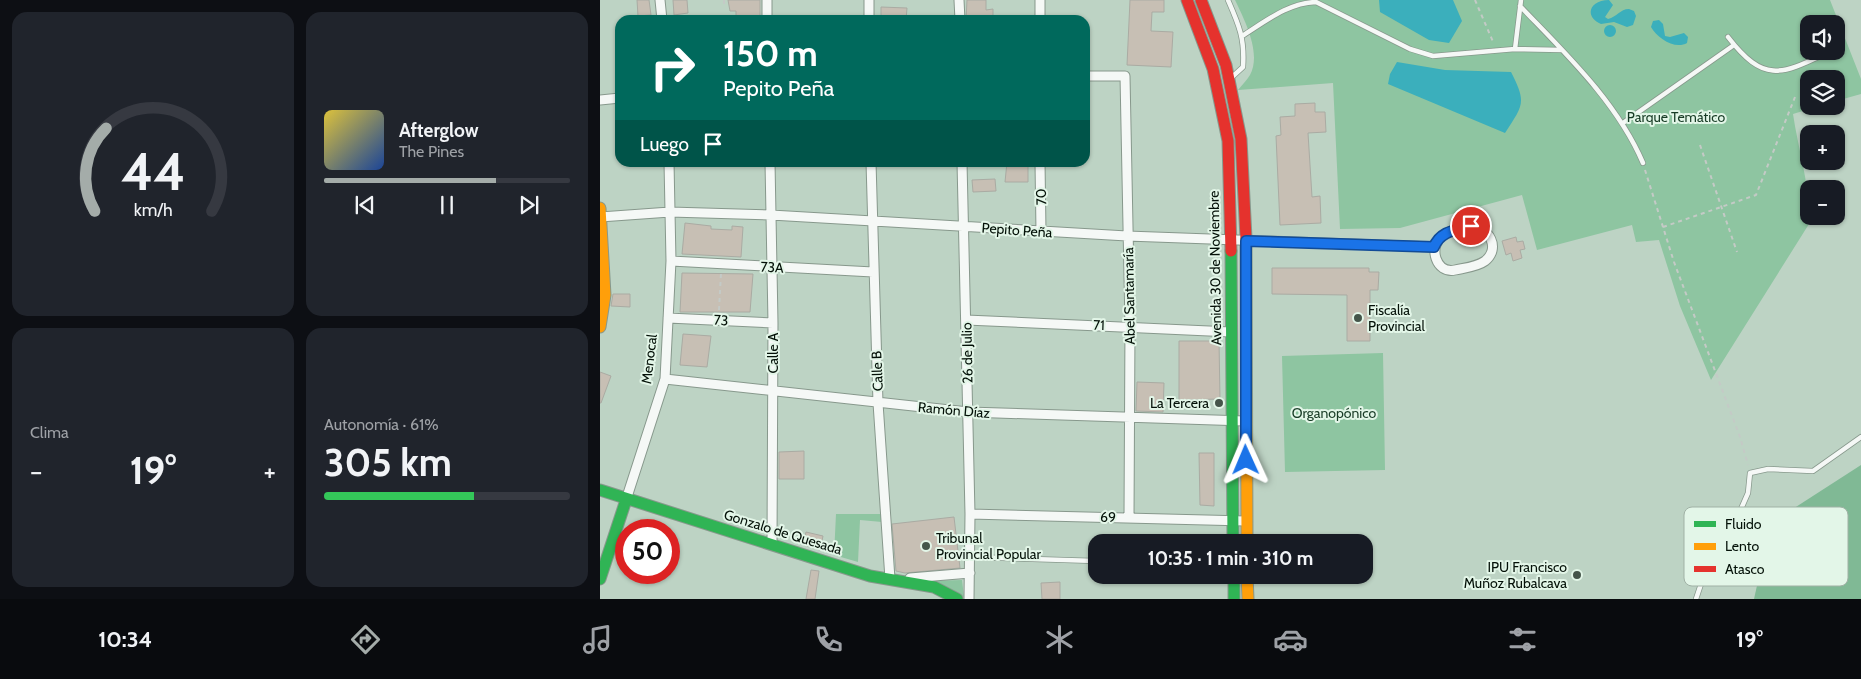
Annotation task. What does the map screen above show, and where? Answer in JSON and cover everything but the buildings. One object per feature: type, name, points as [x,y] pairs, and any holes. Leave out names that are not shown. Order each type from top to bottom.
[{"type":"main road","name":"Avenida 30 de Noviembre","points":[[1187,0],[1213,69],[1228,141],[1231,240],[1233,534]]},
{"type":"main road","points":[[1201,0],[1226,65],[1241,139],[1246,241],[1247,534]]},
{"type":"main road","points":[[600,208],[606,295],[600,327]]},
{"type":"main road","name":"Gonzalo de Quesada","points":[[600,490],[626,500],[870,576],[934,587],[957,599]]},
{"type":"main road","name":"Menocal","points":[[600,579],[626,500]]},
{"type":"main road","points":[[1234,584],[1234,599]]},
{"type":"main road","points":[[1247,584],[1248,599]]},
{"type":"street","points":[[660,0],[662,15]]},
{"type":"street","points":[[767,0],[767,15]]},
{"type":"street","points":[[869,0],[869,15]]},
{"type":"street","points":[[960,0],[960,15]]},
{"type":"street","points":[[1040,0],[1040,15]]},
{"type":"street","name":"Abel Santamaría","points":[[1090,76],[1125,76],[1130,326],[1128,517]]},
{"type":"street","points":[[600,100],[615,98]]},
{"type":"street","name":"Menocal","points":[[626,500],[665,379],[670,261],[668,167]]},
{"type":"street","name":"Calle A","points":[[770,167],[773,323],[772,544]]},
{"type":"street","name":"Calle B","points":[[871,167],[871,222],[878,403],[890,579]]},
{"type":"street","name":"26 de Julio","points":[[962,167],[970,514],[969,599]]},
{"type":"street","name":"70","points":[[1040,167],[1041,232]]},
{"type":"street","name":"Pepito Peña","points":[[600,217],[670,212],[771,215],[1041,232],[1434,247]]},
{"type":"street","points":[[1471,226],[1483,229],[1491,238],[1492,251],[1484,262],[1452,271],[1440,265],[1436,260],[1434,247],[1436,241],[1446,233],[1471,226]]},
{"type":"street","name":"73A","points":[[670,261],[873,272]]},
{"type":"street","name":"73","points":[[668,318],[773,323]]},
{"type":"street","name":"71","points":[[966,320],[1231,332]]},
{"type":"street","name":"Ramón Díaz","points":[[665,379],[968,412],[1246,422]]},
{"type":"street","name":"69","points":[[970,514],[1246,521]]},
{"type":"street","points":[[890,579],[970,573]]},
{"type":"lane","points":[[1216,85],[1228,80],[1243,67],[1244,46],[1242,36],[1228,0]]},
{"type":"lane","points":[[1516,49],[1521,0]]},
{"type":"lane","points":[[1242,36],[1284,10],[1301,2],[1316,2],[1410,49],[1433,56],[1516,49],[1562,50]]},
{"type":"lane","points":[[1520,6],[1562,50],[1623,123],[1642,163]]},
{"type":"lane","points":[[1728,37],[1753,65],[1769,71],[1786,71],[1811,60]]},
{"type":"lane","points":[[1623,123],[1734,45]]},
{"type":"lane","points":[[1742,507],[1748,493],[1750,472],[1768,469],[1813,471],[1861,437]]},
{"type":"lane","points":[[970,557],[1088,560]]},
{"type":"lane","points":[[1696,599],[1700,586]]},
{"type":"path","points":[[1475,0],[1497,51]]},
{"type":"path","points":[[1663,227],[1756,195],[1795,97]]},
{"type":"path","points":[[1700,145],[1737,252]]},
{"type":"path","points":[[1642,163],[1663,227],[1740,437],[1750,472]]},
{"type":"path","points":[[719,320],[721,264]]},
{"type":"green space","name":"Parque Temático","points":[[1235,0],[1830,0],[1836,15],[1800,15],[1800,60],[1845,60],[1845,38],[1861,79],[1861,94],[1845,98],[1845,70],[1800,70],[1800,112],[1793,114],[1800,151],[1800,170],[1804,170],[1805,180],[1800,180],[1800,225],[1808,225],[1711,380],[1680,306],[1659,240],[1636,242],[1632,225],[1537,250],[1522,195],[1400,228],[1340,229],[1333,83],[1238,90],[1250,75],[1253,66],[1253,47],[1247,26]]},
{"type":"green space","name":"Organopónico","points":[[1383,353],[1385,470],[1285,472],[1282,356]]},
{"type":"green space","points":[[1861,465],[1861,599],[1754,599],[1757,586],[1848,586],[1848,507],[1796,507]]},
{"type":"green space","points":[[836,514],[881,514],[882,522],[860,520],[858,562],[834,555]]},
{"type":"green space","points":[[962,580],[964,597],[928,581]]},
{"type":"water","points":[[1379,0],[1453,0],[1462,21],[1449,43],[1429,40],[1380,12]]},
{"type":"water","points":[[1609,0],[1613,5],[1605,17],[1611,18],[1623,10],[1629,9],[1634,11],[1636,16],[1633,25],[1627,27],[1614,22],[1601,24],[1592,17],[1591,9],[1593,6],[1602,1]]},
{"type":"water","points":[[1659,20],[1663,24],[1665,36],[1670,37],[1684,33],[1688,37],[1687,43],[1682,45],[1672,44],[1657,35],[1651,27],[1653,21]]},
{"type":"water","points":[[1608,25],[1612,25],[1616,31],[1612,37],[1608,37],[1604,33],[1604,29]]},
{"type":"water","points":[[1397,62],[1445,70],[1511,72],[1521,98],[1519,110],[1505,133],[1388,84],[1390,74]]},
{"type":"traffic: fast","points":[[1231,251],[1233,534]]},
{"type":"traffic: fast","points":[[600,490],[870,576],[934,587],[957,599]]},
{"type":"traffic: fast","points":[[600,579],[626,500]]},
{"type":"traffic: fast","points":[[1234,584],[1234,599]]},
{"type":"traffic: slow","points":[[600,208],[605,295],[600,327]]},
{"type":"traffic: slow","points":[[1246,238],[1247,534]]},
{"type":"traffic: slow","points":[[1247,584],[1248,599]]},
{"type":"traffic: jam","points":[[1187,0],[1213,69],[1228,141],[1231,251]]},
{"type":"traffic: jam","points":[[1201,0],[1226,65],[1241,139],[1246,238]]},
{"type":"place","name":"Fiscalía Provincial","points":[[1358,318]]},
{"type":"place","name":"La Tercera","points":[[1219,403]]},
{"type":"place","name":"Tribunal Provincial Popular","points":[[926,546]]},
{"type":"place","name":"IPU Francisco Muñoz Rubalcava","points":[[1577,575]]},
{"type":"route","points":[[1246,460],[1246,241],[1434,247],[1436,241],[1446,233],[1471,226]]}]
